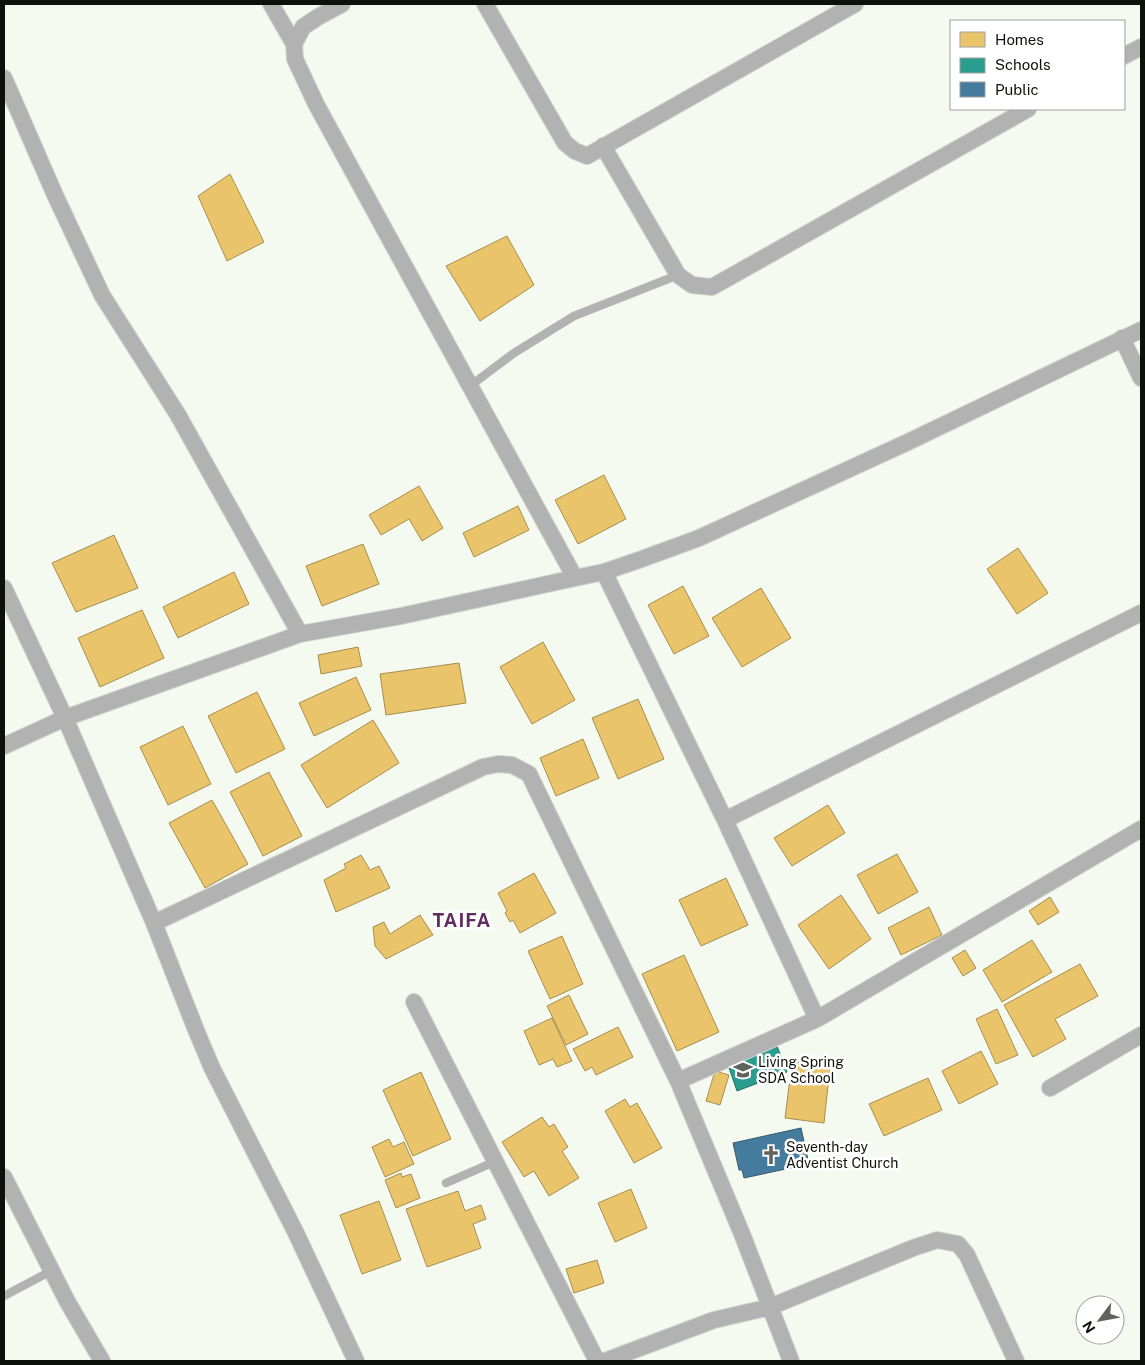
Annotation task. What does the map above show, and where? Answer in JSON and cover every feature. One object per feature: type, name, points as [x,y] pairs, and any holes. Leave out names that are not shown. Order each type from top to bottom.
[{"type":"street","points":[[271,4],[294,44]]},
{"type":"street","points":[[342,4],[303,27],[294,44],[294,59],[316,104],[575,578]]},
{"type":"street","points":[[485,4],[566,143],[575,151],[586,156],[855,4]]},
{"type":"street","points":[[1125,55],[1141,47]]},
{"type":"street","points":[[4,78],[54,195],[102,295],[178,415],[300,634]]},
{"type":"street","points":[[603,146],[678,275],[692,286],[712,287],[1026,110]]},
{"type":"street","points":[[4,746],[65,718],[300,634],[401,616],[604,572],[640,560],[699,538],[908,442],[1141,330]]},
{"type":"street","points":[[1122,338],[1141,378]]},
{"type":"street","points":[[604,572],[725,820],[817,1019]]},
{"type":"street","points":[[4,588],[65,718],[154,923],[212,1068],[295,1230],[356,1361]]},
{"type":"street","points":[[725,820],[1141,613]]},
{"type":"street","points":[[154,923],[483,767],[498,764],[512,765],[529,774],[678,1081],[738,1225],[791,1361]]},
{"type":"street","points":[[678,1081],[817,1019],[1141,829]]},
{"type":"street","points":[[414,1002],[597,1361]]},
{"type":"street","points":[[1050,1088],[1141,1035]]},
{"type":"street","points":[[4,1177],[67,1302],[102,1361]]},
{"type":"street","points":[[605,1361],[714,1320],[770,1307],[913,1248],[938,1240],[958,1244],[967,1255],[1016,1361]]},
{"type":"lane","points":[[470,386],[514,353],[574,316],[678,275]]},
{"type":"lane","points":[[446,1183],[494,1162]]},
{"type":"lane","points":[[4,1296],[51,1271]]},
{"type":"building: Homes","points":[[230,174],[264,242],[227,261],[198,196]]},
{"type":"building: Homes","points":[[507,236],[534,285],[480,321],[446,266]]},
{"type":"building: Homes","points":[[604,475],[626,519],[578,544],[555,500]]},
{"type":"building: Homes","points":[[419,486],[443,528],[422,541],[409,519],[381,535],[369,515]]},
{"type":"building: Homes","points":[[518,506],[529,530],[474,557],[463,533]]},
{"type":"building: Homes","points":[[114,535],[138,588],[76,612],[52,563]]},
{"type":"building: Homes","points":[[363,544],[379,584],[322,606],[306,566]]},
{"type":"building: Homes","points":[[1018,548],[1048,593],[1017,614],[987,569]]},
{"type":"building: Homes","points":[[234,572],[249,604],[178,638],[163,607]]},
{"type":"building: Homes","points":[[683,586],[709,636],[674,654],[648,605]]},
{"type":"building: Homes","points":[[761,588],[791,638],[742,667],[712,618]]},
{"type":"building: Homes","points":[[142,610],[164,658],[100,687],[78,638]]},
{"type":"building: Homes","points":[[543,642],[575,700],[532,724],[500,667]]},
{"type":"building: Homes","points":[[358,647],[362,666],[321,674],[318,655]]},
{"type":"building: Homes","points":[[459,663],[466,703],[386,715],[380,674]]},
{"type":"building: Homes","points":[[356,677],[371,710],[314,736],[299,703]]},
{"type":"building: Homes","points":[[257,692],[285,749],[236,773],[208,716]]},
{"type":"building: Homes","points":[[638,699],[664,759],[618,779],[592,718]]},
{"type":"building: Homes","points":[[373,720],[399,763],[327,808],[301,765]]},
{"type":"building: Homes","points":[[183,726],[211,784],[168,805],[140,747]]},
{"type":"building: Homes","points":[[583,739],[599,778],[556,796],[540,758]]},
{"type":"building: Homes","points":[[269,772],[302,836],[263,856],[230,792]]},
{"type":"building: Homes","points":[[212,800],[248,864],[205,888],[169,823]]},
{"type":"building: Homes","points":[[828,805],[845,833],[792,866],[774,838]]},
{"type":"building: Homes","points":[[897,854],[918,892],[878,914],[857,875]]},
{"type":"building: Homes","points":[[361,855],[370,870],[379,866],[390,888],[336,912],[324,880],[346,868],[344,864]]},
{"type":"building: Homes","points":[[534,873],[556,913],[520,933],[513,920],[510,922],[505,913],[507,911],[498,893]]},
{"type":"building: Homes","points":[[726,878],[748,925],[701,946],[679,900]]},
{"type":"building: Homes","points":[[841,895],[871,939],[829,969],[798,925]]},
{"type":"building: Homes","points":[[1050,897],[1059,912],[1038,925],[1029,911]]},
{"type":"building: Homes","points":[[929,907],[942,935],[901,955],[888,928]]},
{"type":"building: Homes","points":[[420,915],[433,935],[386,959],[375,946],[373,927],[384,922],[390,934]]},
{"type":"building: Homes","points":[[562,936],[583,984],[550,999],[528,951]]},
{"type":"building: Homes","points":[[1032,940],[1052,972],[1002,1002],[983,970]]},
{"type":"building: Homes","points":[[965,950],[976,968],[963,976],[952,958]]},
{"type":"building: Homes","points":[[684,955],[719,1032],[677,1051],[642,974]]},
{"type":"building: Homes","points":[[1080,964],[1098,996],[1055,1019],[1066,1039],[1033,1057],[1004,1005]]},
{"type":"building: Homes","points":[[569,995],[588,1034],[566,1045],[547,1006]]},
{"type":"building: Homes","points":[[997,1009],[1018,1055],[996,1064],[976,1019]]},
{"type":"building: Homes","points":[[552,1018],[572,1061],[557,1067],[553,1059],[539,1065],[524,1031]]},
{"type":"building: Homes","points":[[618,1027],[633,1057],[596,1075],[592,1067],[585,1071],[573,1049]]},
{"type":"building: Homes","points":[[981,1051],[998,1084],[959,1104],[942,1071]]},
{"type":"building: Homes","points":[[792,1062],[830,1067],[824,1123],[785,1118]]},
{"type":"building: Homes","points":[[715,1071],[729,1075],[720,1105],[706,1101]]},
{"type":"building: Homes","points":[[421,1072],[451,1139],[413,1156],[383,1090]]},
{"type":"building: Homes","points":[[928,1078],[942,1110],[884,1136],[869,1104]]},
{"type":"building: Homes","points":[[625,1099],[630,1107],[637,1103],[662,1148],[634,1163],[605,1111]]},
{"type":"building: Homes","points":[[542,1117],[549,1127],[554,1124],[568,1147],[562,1151],[579,1178],[549,1196],[534,1171],[524,1177],[502,1142]]},
{"type":"building: Homes","points":[[389,1139],[393,1147],[404,1142],[414,1164],[385,1177],[372,1147]]},
{"type":"building: Homes","points":[[401,1173],[402,1177],[411,1174],[420,1198],[396,1208],[385,1180]]},
{"type":"building: Homes","points":[[631,1189],[647,1228],[615,1242],[598,1203]]},
{"type":"building: Homes","points":[[458,1191],[465,1211],[481,1205],[486,1219],[473,1224],[481,1248],[427,1267],[406,1209]]},
{"type":"building: Homes","points":[[379,1201],[401,1260],[362,1274],[340,1215]]},
{"type":"building: Homes","points":[[597,1260],[604,1283],[574,1293],[566,1269]]},
{"type":"building: Schools","points":[[777,1046],[787,1072],[737,1091],[728,1065]]},
{"type":"building: Public","name":"Seventh-day Adventist Church","points":[[801,1128],[809,1164],[744,1178],[742,1170],[739,1170],[733,1143]]},
{"type":"place","name":"Living Spring SDA School","points":[[743,1070]]},
{"type":"place","name":"Seventh-day Adventist Church","points":[[771,1155]]},
{"type":"district","name":"TAIFA","points":[[462,920]]}]
